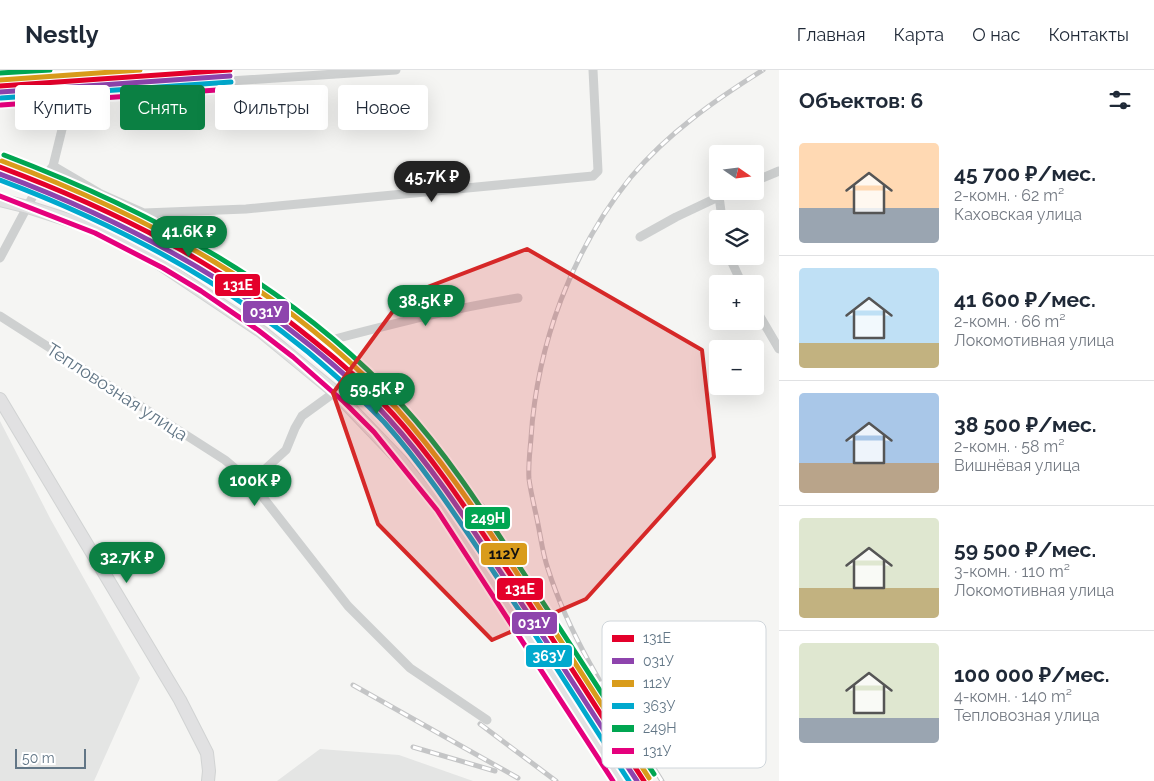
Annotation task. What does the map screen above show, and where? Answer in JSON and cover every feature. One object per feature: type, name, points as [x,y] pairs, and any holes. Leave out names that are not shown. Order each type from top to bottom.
[{"type":"street","points":[[0,258],[41,181],[53,166],[61,126],[68,104],[79,91],[396,70]]},
{"type":"street","points":[[144,213],[246,209],[593,176],[598,171],[593,70]]},
{"type":"street","points":[[53,166],[99,193],[144,213],[331,340],[371,375],[488,517]]},
{"type":"street","points":[[764,177],[779,171]]},
{"type":"street","points":[[0,200],[28,207],[107,234],[147,256],[262,332],[335,392],[401,461],[446,515],[602,747]]},
{"type":"street","points":[[640,237],[711,200]]},
{"type":"street","points":[[331,340],[422,316],[518,298]]},
{"type":"street","name":"Тепловозная улица","points":[[0,316],[225,460],[251,482],[355,613],[410,668],[486,720]]},
{"type":"street","points":[[764,323],[779,349]]},
{"type":"street","points":[[251,482],[286,450],[302,416],[335,392]]},
{"type":"street","points":[[0,399],[180,700],[207,753],[208,781]]},
{"type":"street","points":[[616,768],[625,781]]},
{"type":"highlighted area","points":[[527,249],[702,350],[714,457],[586,599],[492,640],[378,524],[333,393],[404,296]]},
{"type":"shaded area","points":[[0,421],[51,520],[140,678],[94,781],[0,781]]},
{"type":"shaded area","points":[[320,749],[399,755],[473,781],[277,781]]},
{"type":"railway","points":[[0,79],[131,70]]},
{"type":"railway","points":[[602,685],[570,625],[548,569],[543,553],[529,479],[529,458],[535,403],[550,333],[561,300],[591,235],[631,177],[660,146],[693,118],[763,70]]},
{"type":"railway","points":[[353,685],[518,778]]},
{"type":"railway","points":[[480,724],[556,781]]},
{"type":"railway","points":[[413,747],[495,771]]},
{"type":"railway","points":[[654,768],[662,781]]},
{"type":"transit line","name":"249Н","points":[[0,73],[50,70]]},
{"type":"transit line","name":"112У","points":[[0,80],[140,70]]},
{"type":"transit line","name":"131Е","points":[[0,86],[230,70]]},
{"type":"transit line","name":"031У","points":[[0,92],[230,76]]},
{"type":"transit line","name":"363У","points":[[1,98],[231,82]]},
{"type":"transit line","name":"131У","points":[[1,105],[215,90]]},
{"type":"transit line","name":"249Н","points":[[4,155],[113,201],[217,257],[267,289],[314,324],[359,362],[417,422],[460,478],[602,693]]},
{"type":"transit line","name":"112У","points":[[2,161],[110,206],[214,262],[263,294],[311,329],[355,367],[397,409],[456,483],[602,705]]},
{"type":"transit line","name":"131Е","points":[[0,167],[125,220],[204,263],[242,287],[336,359],[393,414],[451,487],[602,716]]},
{"type":"transit line","name":"031У","points":[[0,174],[42,190],[124,227],[202,269],[276,319],[342,372],[379,408],[446,491],[516,594],[602,727]]},
{"type":"transit line","name":"363У","points":[[0,180],[42,196],[122,233],[199,275],[273,325],[337,377],[384,422],[442,496],[529,625],[602,739]]},
{"type":"transit line","name":"131У","points":[[0,196],[95,233],[163,268],[201,291],[258,330],[293,357],[344,402],[374,432],[437,510],[602,764]]},
{"type":"transit line","name":"131У","points":[[605,768],[613,781]]},
{"type":"transit line","name":"363У","points":[[621,768],[629,781]]},
{"type":"transit line","name":"031У","points":[[629,768],[637,781]]},
{"type":"transit line","name":"131Е","points":[[636,768],[644,781]]},
{"type":"transit line","name":"112У","points":[[643,768],[649,778]]},
{"type":"transit line","name":"249Н","points":[[650,768],[654,774]]}]
